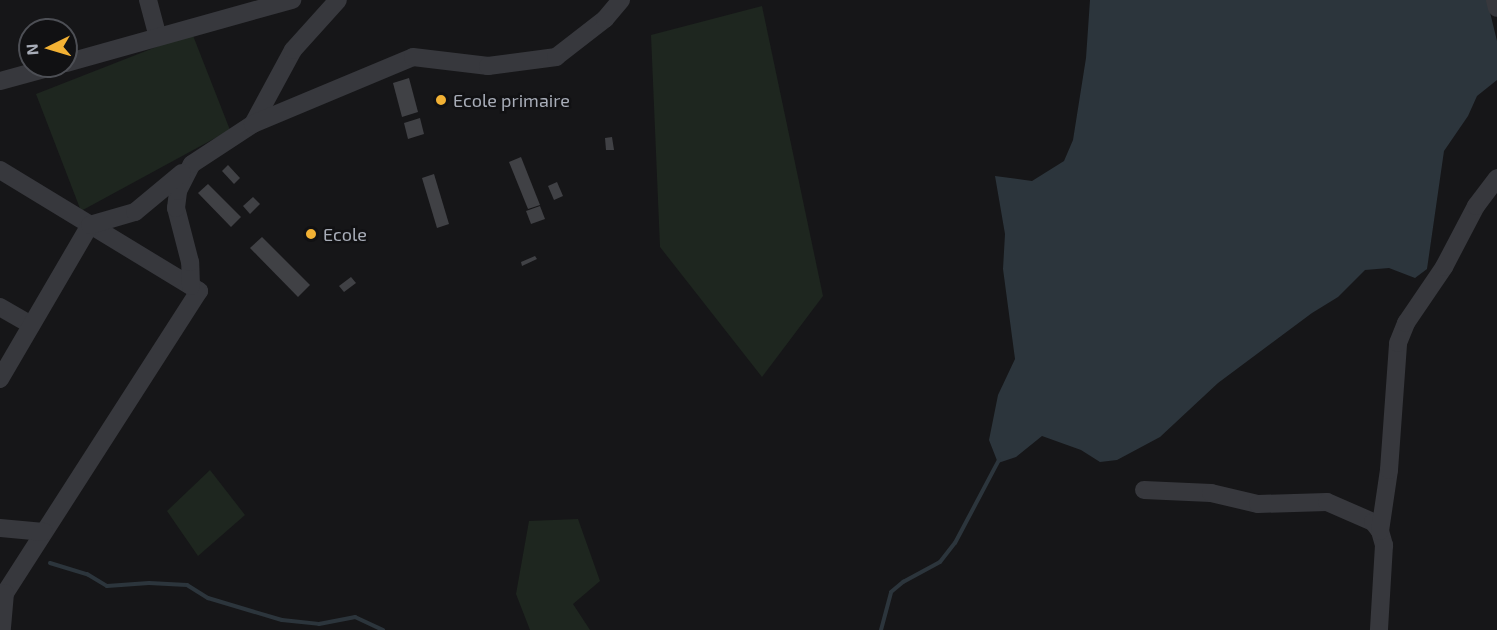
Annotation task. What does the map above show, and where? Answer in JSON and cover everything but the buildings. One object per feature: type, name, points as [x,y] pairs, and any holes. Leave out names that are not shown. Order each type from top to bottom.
[{"type":"street","points":[[148,0],[158,37]]},
{"type":"street","points":[[78,60],[292,0]]},
{"type":"street","points":[[254,124],[293,50],[338,0]]},
{"type":"street","points":[[0,379],[90,225],[135,212],[192,164],[254,124],[413,57],[488,66],[556,57],[605,19],[621,0]]},
{"type":"street","points":[[1495,0],[1497,8]]},
{"type":"street","points":[[0,81],[18,76]]},
{"type":"street","points":[[191,286],[190,262],[176,208],[178,190],[192,164]]},
{"type":"street","points":[[0,170],[199,291],[5,593],[2,630]]},
{"type":"street","points":[[1380,531],[1389,470],[1398,343],[1406,323],[1444,267],[1476,206],[1497,178]]},
{"type":"street","points":[[0,307],[31,325]]},
{"type":"street","points":[[1144,490],[1211,493],[1258,504],[1327,502],[1373,522],[1380,531],[1384,545],[1379,630]]},
{"type":"street","points":[[0,528],[44,532]]},
{"type":"shaded area","points":[[1090,0],[1487,0],[1497,41],[1497,80],[1477,96],[1468,116],[1444,151],[1427,269],[1415,278],[1389,268],[1365,270],[1338,297],[1312,313],[1218,383],[1160,437],[1117,460],[1100,462],[1081,450],[1042,436],[1016,457],[998,463],[989,440],[998,395],[1015,359],[1003,269],[1005,234],[995,176],[1032,181],[1064,161],[1073,140],[1086,58]]},
{"type":"shaded area","points":[[762,6],[823,296],[762,377],[660,247],[651,35]]},
{"type":"shaded area","points":[[192,33],[230,130],[81,211],[36,94]]},
{"type":"shaded area","points":[[210,470],[245,515],[198,556],[167,511]]},
{"type":"shaded area","points":[[578,519],[600,581],[573,604],[590,630],[530,630],[516,594],[529,521]]},
{"type":"waterway","points":[[881,630],[891,592],[903,582],[940,562],[955,543],[999,460]]},
{"type":"waterway","points":[[50,563],[87,574],[107,586],[149,583],[187,585],[208,598],[282,620],[319,624],[355,617],[383,630]]},
{"type":"place","name":"Ecole primaire","points":[[441,100]]},
{"type":"place","name":"Ecole","points":[[311,234]]}]
